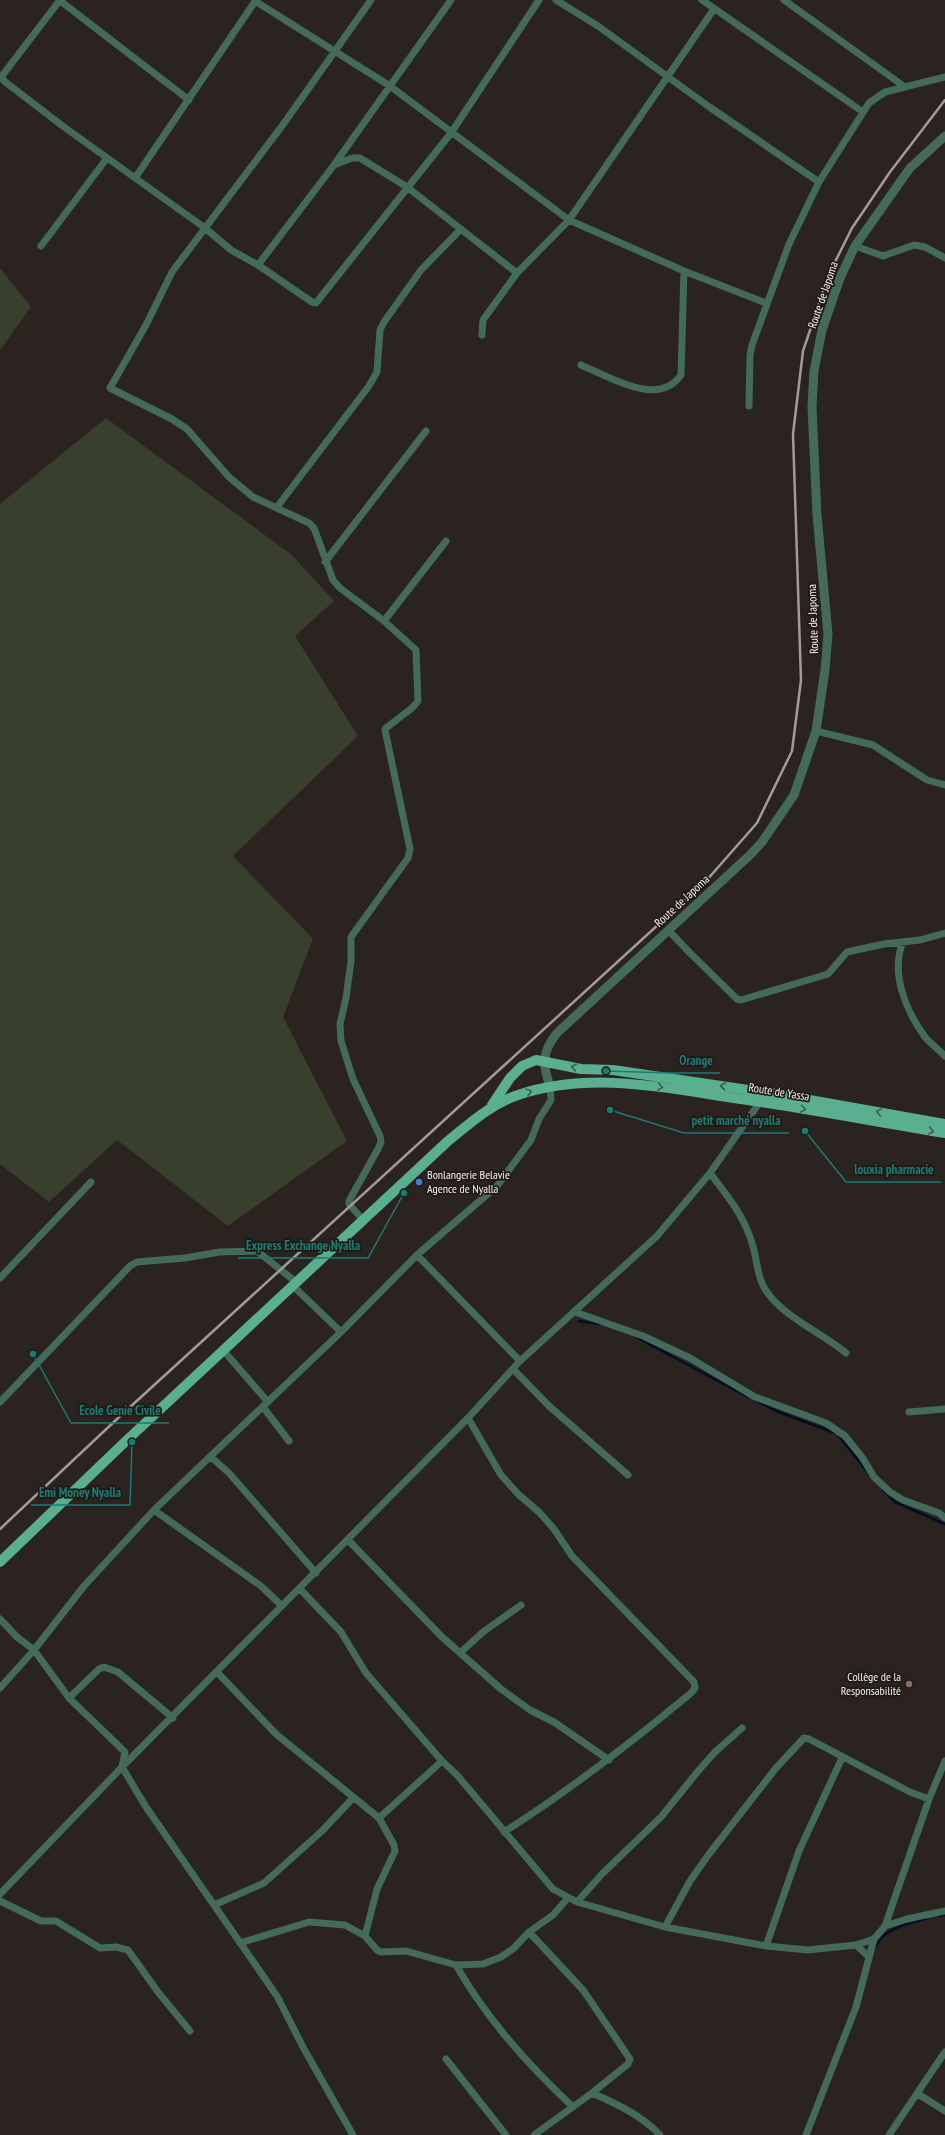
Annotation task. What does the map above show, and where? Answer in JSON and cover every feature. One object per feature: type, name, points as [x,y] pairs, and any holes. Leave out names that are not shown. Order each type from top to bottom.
[{"type":"main road","points":[[0,1562],[223,1350],[448,1141],[492,1106],[510,1078],[522,1066],[530,1061],[544,1060]]},
{"type":"main road","name":"Route de Yassa","points":[[544,1060],[581,1069],[613,1070],[646,1080],[945,1124]]},
{"type":"main road","name":"Route de Yassa","points":[[492,1106],[517,1095],[563,1083],[646,1080]]},
{"type":"main road","name":"Route de Yassa","points":[[763,1097],[945,1133]]},
{"type":"street","points":[[189,100],[60,0],[2,76],[4,81],[107,158],[205,228],[231,250],[258,265],[312,302],[316,303],[406,187],[452,133],[538,0]]},
{"type":"street","points":[[135,178],[255,0],[390,86],[569,220],[684,271],[766,303]]},
{"type":"street","points":[[363,1220],[349,1204],[349,1201],[381,1142],[380,1136],[353,1079],[341,1042],[340,1024],[346,998],[351,961],[351,937],[408,858],[409,841],[385,730],[412,708],[418,701],[416,650],[384,621],[340,588],[333,580],[325,562],[314,528],[300,518],[246,491],[203,449],[193,435],[172,419],[110,388],[146,325],[172,272],[282,126],[371,0]]},
{"type":"street","points":[[258,265],[334,165],[451,0]]},
{"type":"street","points":[[556,0],[598,26],[819,182]]},
{"type":"street","points":[[702,0],[863,112]]},
{"type":"street","points":[[784,0],[905,87]]},
{"type":"street","points":[[482,334],[483,320],[517,273],[569,220],[714,9]]},
{"type":"street","points":[[749,406],[750,355],[766,303],[789,244],[819,182],[869,103],[878,95],[945,77]]},
{"type":"street","name":"Route de Japoma","points":[[544,1060],[552,1040],[557,1033],[762,842],[794,795],[816,731],[825,670],[828,634],[817,515],[812,407],[814,371],[822,330],[840,278],[855,246],[910,168],[945,136]]},
{"type":"street","points":[[41,246],[107,158]]},
{"type":"street","points":[[334,165],[352,158],[360,158],[406,187],[517,273]]},
{"type":"street","points":[[277,507],[370,386],[377,372],[380,330],[384,322],[421,270],[461,229]]},
{"type":"street","points":[[855,246],[883,256],[914,245],[925,247],[945,258]]},
{"type":"street","points":[[581,365],[642,390],[662,390],[676,383],[681,375],[684,271]]},
{"type":"street","points":[[325,562],[426,431]]},
{"type":"street","points":[[384,621],[446,541]]},
{"type":"street","points":[[816,731],[873,745],[927,780],[945,785]]},
{"type":"street","points":[[668,930],[740,1000],[828,974],[848,952],[920,940],[945,933]]},
{"type":"street","points":[[903,942],[900,950],[898,978],[908,1006],[926,1037],[945,1056]]},
{"type":"street","points":[[0,1688],[34,1650],[84,1586],[154,1510],[341,1332],[417,1255],[497,1186],[521,1156],[531,1140],[539,1119],[551,1100],[550,1086],[544,1068],[544,1060]]},
{"type":"street","points":[[0,1894],[122,1767],[173,1718],[468,1418],[520,1361],[657,1236],[710,1173],[763,1097]]},
{"type":"street","points":[[710,1173],[745,1222],[753,1243],[766,1291],[793,1316],[846,1353]]},
{"type":"street","points":[[0,1278],[91,1182]]},
{"type":"street","points":[[0,1402],[130,1266],[137,1262],[185,1258],[220,1252],[257,1251],[294,1284],[341,1332]]},
{"type":"street","points":[[417,1255],[520,1361]]},
{"type":"street","points":[[575,1312],[644,1336],[690,1358],[754,1397],[826,1423],[845,1436],[862,1457],[874,1477],[890,1492],[903,1500],[945,1518]]},
{"type":"street","points":[[223,1350],[265,1405],[289,1441]]},
{"type":"street","points":[[513,1369],[549,1406],[628,1475]]},
{"type":"street","points":[[909,1412],[945,1409]]},
{"type":"street","points":[[468,1418],[502,1475],[519,1496],[539,1512],[554,1529],[572,1556],[694,1682],[695,1688],[691,1693],[609,1760],[537,1811],[504,1832]]},
{"type":"street","points":[[211,1457],[229,1473],[316,1572]]},
{"type":"street","points":[[154,1510],[255,1581],[282,1606]]},
{"type":"street","points":[[348,1540],[460,1653],[501,1689],[530,1710],[554,1722],[609,1760]]},
{"type":"street","points":[[300,1589],[340,1632],[366,1673],[442,1762],[457,1775],[553,1889],[577,1902],[665,1928],[766,1946],[808,1950],[856,1945],[874,1940]]},
{"type":"street","points":[[460,1653],[483,1632],[521,1605]]},
{"type":"street","points":[[0,1619],[17,1637],[34,1650],[69,1698],[125,1752],[122,1767],[146,1807],[277,1996],[304,2049],[353,2135]]},
{"type":"street","points":[[69,1698],[99,1669],[110,1668],[118,1672],[173,1718]]},
{"type":"street","points":[[217,1672],[268,1727],[379,1818],[394,1845],[395,1851],[377,1889],[365,1936]]},
{"type":"street","points":[[577,1902],[602,1874],[661,1817],[715,1752],[742,1728]]},
{"type":"street","points":[[665,1928],[690,1881],[709,1854],[776,1768],[804,1738],[809,1739],[842,1758],[910,1792],[929,1799]]},
{"type":"street","points":[[766,1946],[799,1851],[842,1758]]},
{"type":"street","points":[[806,2135],[856,2007],[868,1956],[874,1940],[885,1926],[929,1799],[945,1761]]},
{"type":"street","points":[[379,1818],[442,1762]]},
{"type":"street","points":[[214,1905],[264,1883],[322,1830],[353,1798]]},
{"type":"street","points":[[240,1943],[309,1922],[346,1925],[365,1936],[377,1950],[381,1952],[406,1951],[456,1965],[483,1964],[501,1957],[514,1948],[529,1932],[553,1914],[568,1898]]},
{"type":"street","points":[[0,1901],[41,1921],[56,1921],[100,1948],[116,1947],[128,1950],[158,1992],[190,2031]]},
{"type":"street","points":[[885,1926],[907,1919],[945,1911]]},
{"type":"street","points":[[529,1932],[583,1990],[605,2026],[629,2055],[630,2060],[628,2064],[592,2093],[572,2106],[534,2135]]},
{"type":"street","points":[[856,1945],[868,1956]]},
{"type":"street","points":[[456,1965],[471,1989],[536,2073],[572,2106]]},
{"type":"street","points":[[888,2135],[918,2094],[945,2052]]},
{"type":"street","points":[[446,2059],[506,2135]]},
{"type":"street","points":[[592,2093],[623,2106],[652,2126],[660,2135]]},
{"type":"street","points":[[918,2094],[945,2111]]},
{"type":"green space","points":[[0,268],[31,307],[0,350]]},
{"type":"green space","points":[[106,418],[292,555],[334,601],[295,636],[358,736],[233,856],[313,939],[283,1017],[347,1141],[228,1226],[117,1140],[49,1202],[0,1164],[0,504]]},
{"type":"waterway","points":[[579,1321],[600,1324]]},
{"type":"waterway","points":[[636,1337],[748,1397]]},
{"type":"waterway","points":[[755,1400],[776,1411],[835,1433]]},
{"type":"waterway","points":[[839,1436],[869,1474]]},
{"type":"waterway","points":[[883,1490],[895,1502],[945,1524]]},
{"type":"waterway","points":[[939,1916],[945,1915]]},
{"type":"waterway","points":[[875,1947],[885,1935],[898,1927],[928,1918]]},
{"type":"railway","points":[[0,1529],[117,1419],[706,881],[757,823],[792,751],[801,680],[793,434],[803,351],[829,274],[852,228],[890,172],[945,100]]},
{"type":"place","name":"Orange","points":[[606,1071]]},
{"type":"place","name":"petit marché nyalla","points":[[610,1110]]},
{"type":"place","name":"louxia pharmacie","points":[[805,1131]]},
{"type":"place","name":"Bonlangerie Belavie Agence de Nyalla","points":[[419,1182]]},
{"type":"place","name":"Express Exchange Nyalla","points":[[404,1193]]},
{"type":"place","name":"Ecole Genie Civile","points":[[33,1354]]},
{"type":"place","name":"Emi Money Nyalla","points":[[132,1442]]},
{"type":"place","name":"Collège de la Responsabilité","points":[[909,1684]]}]
